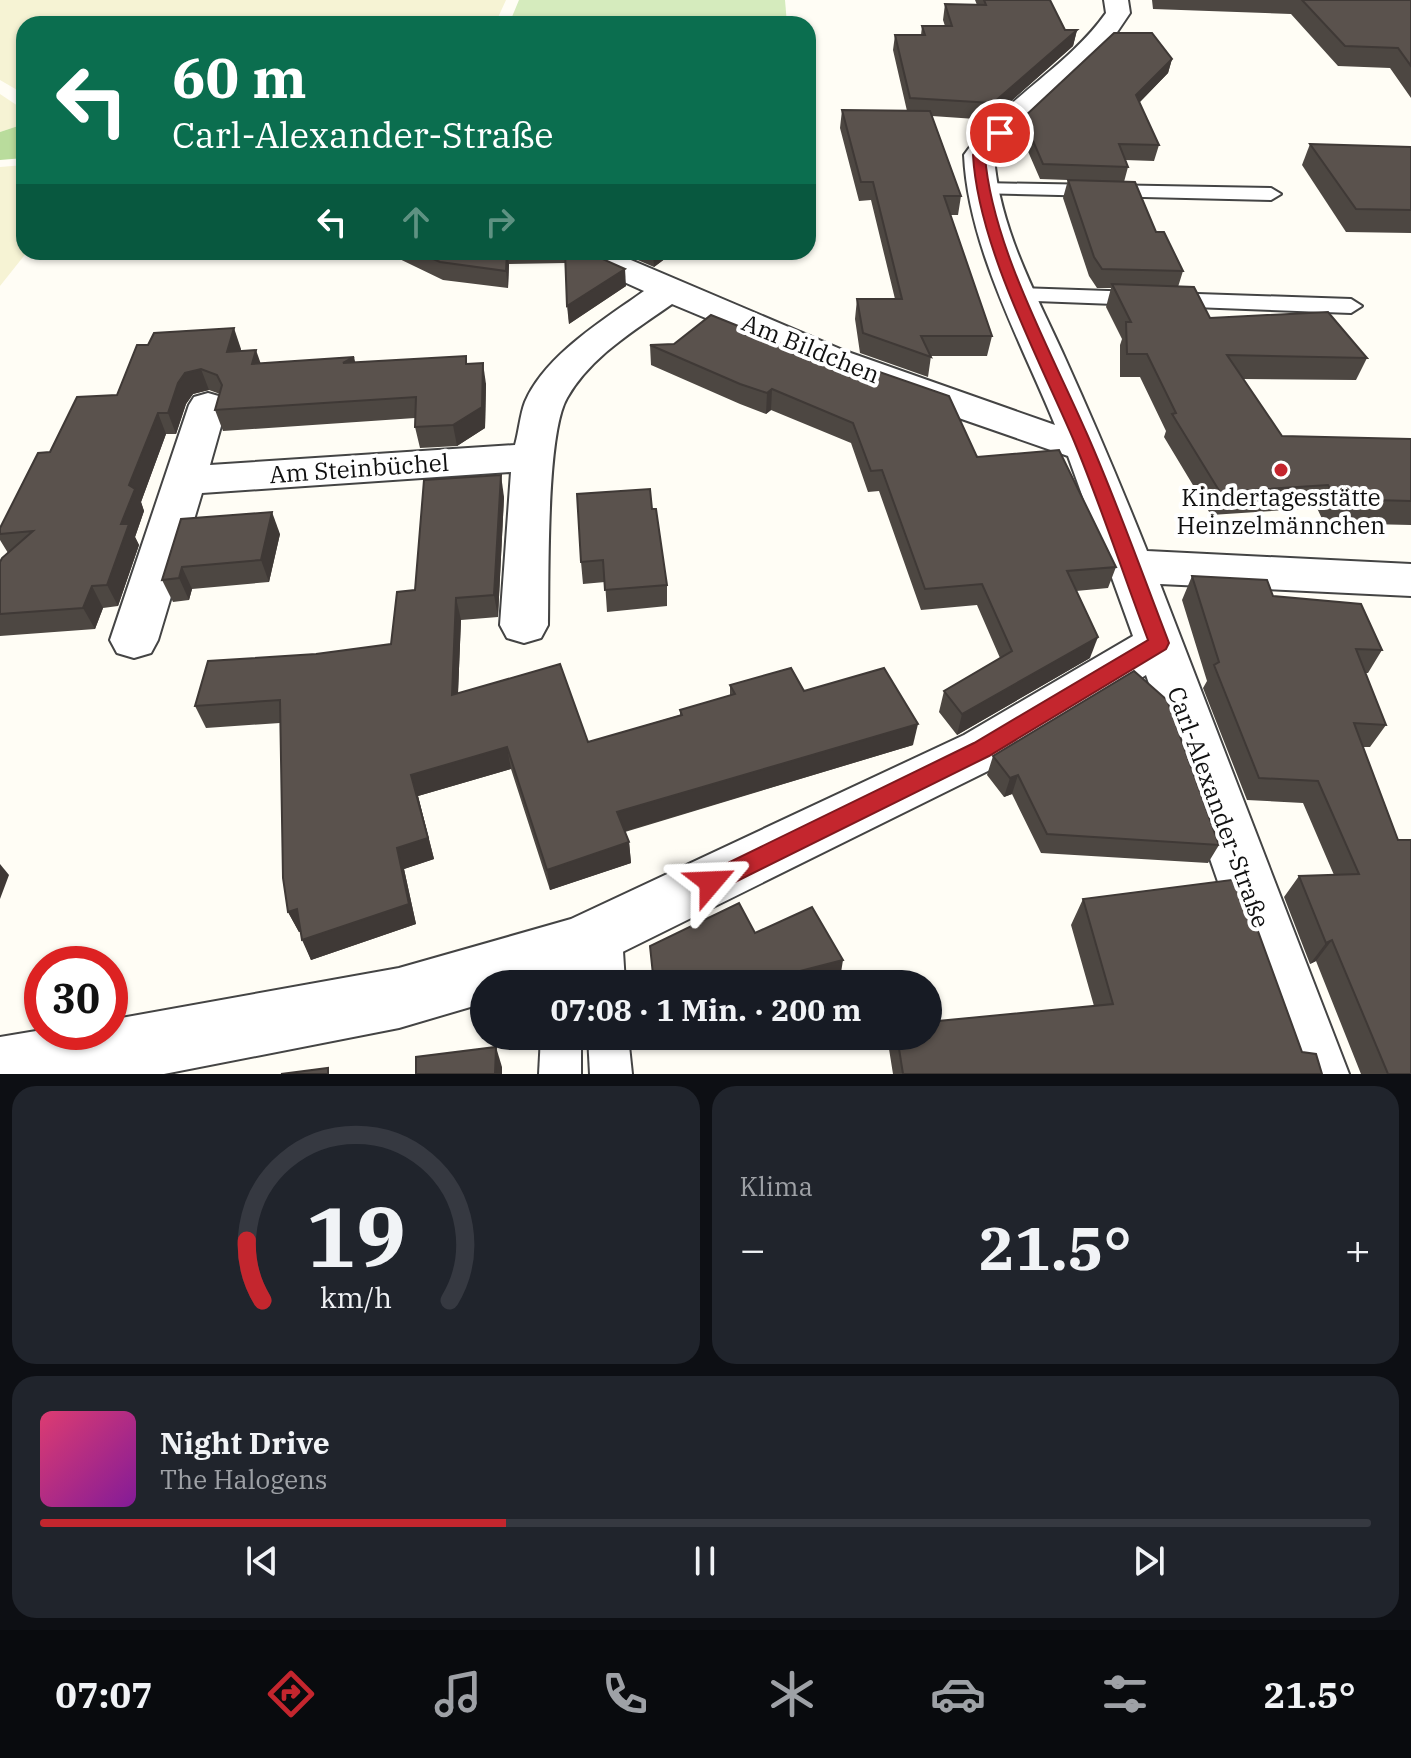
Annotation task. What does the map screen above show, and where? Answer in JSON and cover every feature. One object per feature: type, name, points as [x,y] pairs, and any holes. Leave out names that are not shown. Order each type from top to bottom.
[{"type":"street","name":"Carl-Alexander-Straße","points":[[1116,0],[1118,13],[1096,45],[1021,111],[979,155],[981,189],[1019,295],[1085,448],[1131,566],[1317,1074]]},
{"type":"street","name":"Am Bildchen","points":[[603,260],[983,418],[1085,448]]},
{"type":"street","points":[[524,625],[533,457],[545,401],[566,371],[592,344],[669,290]]},
{"type":"street","points":[[134,640],[208,405]]},
{"type":"street","name":"Am Steinbüchel","points":[[184,480],[533,457]]},
{"type":"street","points":[[1131,566],[1411,580]]},
{"type":"street","points":[[0,1069],[128,1049],[583,963],[982,750],[1159,643]]},
{"type":"lane","points":[[981,189],[1271,194]]},
{"type":"lane","points":[[1019,295],[1351,306]]},
{"type":"lane","points":[[560,1074],[561,1050]]},
{"type":"lane","points":[[609,1050],[611,1074]]},
{"type":"shaded area","points":[[0,0],[506,0],[499,16],[16,16],[16,89],[0,80]]},
{"type":"shaded area","points":[[0,94],[16,105],[16,127],[0,132]]},
{"type":"shaded area","points":[[16,166],[16,260],[21,260],[0,286],[0,167]]},
{"type":"green space","points":[[519,0],[785,0],[786,16],[512,16]]},
{"type":"green space","points":[[16,127],[16,159],[0,160],[0,132]]},
{"type":"building","points":[[984,0],[1050,0],[1065,30],[1077,30],[993,103],[910,98],[895,35],[925,35],[922,26],[952,26],[945,4],[986,5]]},
{"type":"building","points":[[1302,0],[1411,0],[1411,66],[1398,48],[1345,46]]},
{"type":"building","points":[[1114,33],[1152,33],[1172,59],[1136,95],[1159,145],[1119,144],[1128,167],[1043,164],[1023,118]]},
{"type":"building","points":[[842,110],[930,111],[961,196],[944,196],[992,336],[921,336],[931,357],[863,333],[857,299],[902,299],[873,182],[861,182]]},
{"type":"building","points":[[1310,144],[1411,147],[1411,210],[1356,209]]},
{"type":"building","points":[[1068,180],[1135,182],[1156,232],[1164,232],[1183,271],[1102,269],[1094,257]]},
{"type":"building","points":[[435,260],[507,260],[506,271]]},
{"type":"building","points":[[565,260],[605,260],[625,269],[567,306]]},
{"type":"building","points":[[1112,284],[1194,287],[1210,318],[1328,312],[1367,358],[1227,355],[1282,436],[1411,439],[1411,501],[1336,499],[1328,485],[1220,492],[1172,414],[1176,413],[1147,354],[1127,354],[1126,322],[1131,322]]},
{"type":"building","points":[[711,315],[870,379],[868,368],[949,396],[977,457],[1059,450],[1116,567],[1067,571],[1098,637],[962,714],[944,691],[1012,651],[982,584],[925,589],[882,470],[871,471],[853,423],[772,389],[767,393],[740,384],[650,345],[674,344]]},
{"type":"building","points":[[234,328],[227,352],[256,350],[252,364],[354,357],[343,363],[466,356],[466,364],[483,363],[482,407],[453,425],[415,427],[416,397],[215,410],[222,385],[217,375],[201,369],[185,373],[178,383],[168,413],[158,413],[129,485],[135,489],[121,524],[129,524],[107,585],[92,586],[83,608],[0,614],[0,562],[33,531],[0,534],[0,528],[38,453],[50,452],[77,397],[117,395],[137,345],[148,345],[154,333]]},
{"type":"building","points":[[501,475],[494,595],[456,598],[452,695],[560,664],[588,742],[682,715],[680,710],[735,694],[730,685],[791,668],[804,691],[884,668],[918,724],[617,812],[629,842],[547,870],[507,747],[411,775],[428,838],[397,848],[409,904],[302,940],[297,909],[288,912],[283,878],[280,700],[195,706],[208,661],[316,654],[391,644],[397,592],[415,590],[424,480]]},
{"type":"building","points":[[650,489],[652,509],[656,509],[667,585],[605,590],[603,560],[581,562],[577,494]]},
{"type":"building","points":[[272,512],[261,560],[182,567],[179,578],[162,580],[181,519]]},
{"type":"building","points":[[1192,576],[1267,580],[1273,596],[1361,604],[1382,650],[1356,649],[1386,725],[1354,723],[1398,840],[1411,840],[1411,1074],[1388,1074],[1332,940],[1326,943],[1299,876],[1359,874],[1318,781],[1259,778],[1214,665],[1219,662]]},
{"type":"building","points":[[1134,671],[1167,700],[1219,845],[1047,834],[1018,775],[1010,778],[993,756]]},
{"type":"building","points":[[1239,879],[1302,1052],[1316,1054],[1322,1074],[903,1074],[899,1050],[942,1050],[942,1021],[1113,1004],[1083,899]]},
{"type":"building","points":[[739,903],[755,933],[812,907],[843,960],[804,970],[653,970],[650,946]]},
{"type":"building","points":[[496,1050],[495,1074],[416,1074],[416,1057]]},
{"type":"building","points":[[328,1068],[328,1074],[281,1074]]},
{"type":"place","name":"Kindertagesstätte Heinzelmännchen","points":[[1281,470]]},
{"type":"route","points":[[711,882],[982,750],[1159,643],[1085,448],[1005,263],[981,189],[979,155],[1000,133]]}]
